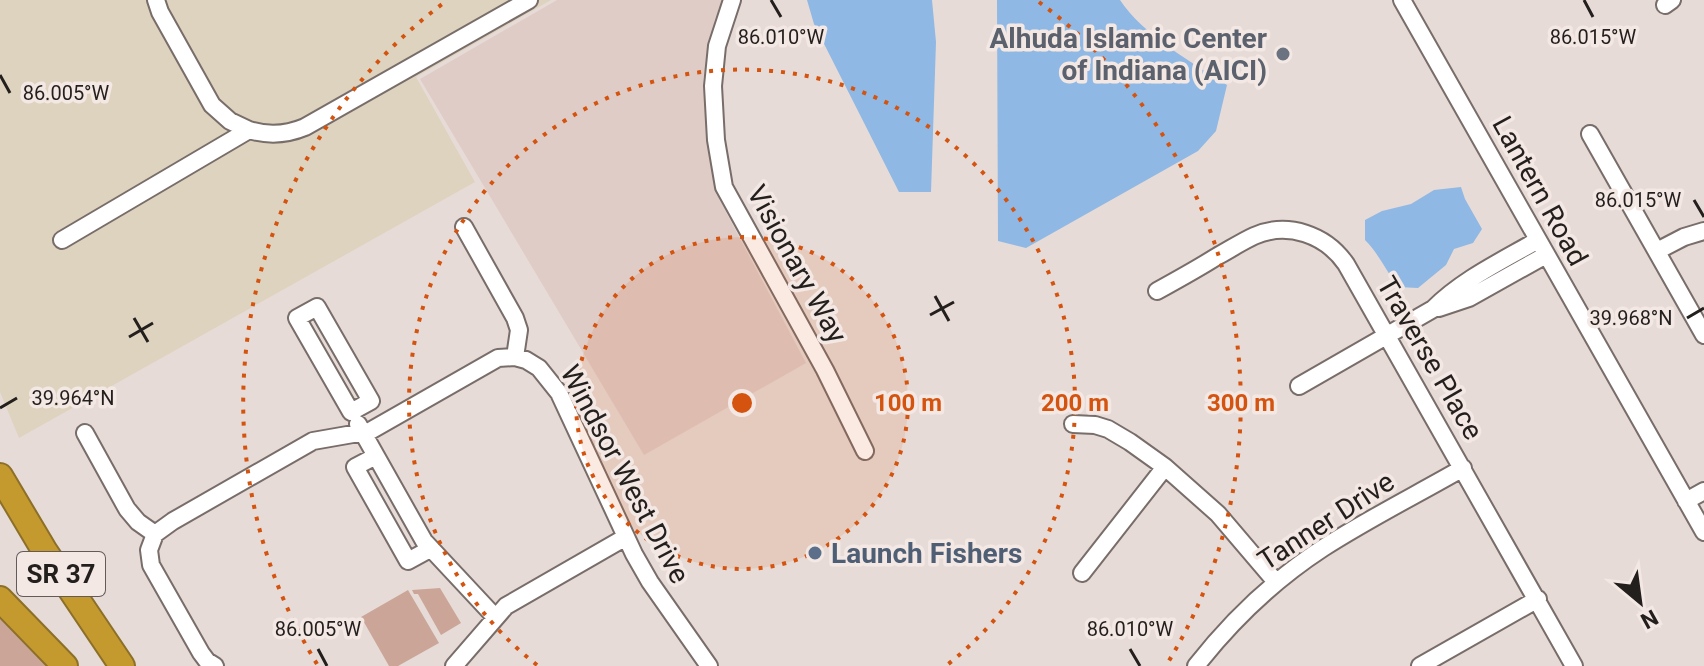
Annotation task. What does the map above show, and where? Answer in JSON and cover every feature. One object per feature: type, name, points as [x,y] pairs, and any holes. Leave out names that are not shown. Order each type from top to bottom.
[{"type":"highway","name":"SR 37","points":[[1,478],[44,550],[122,666]]},
{"type":"highway","name":"SR 37","points":[[0,599],[65,666]]},
{"type":"street","points":[[156,0],[212,105],[230,121],[249,130],[277,135],[305,127],[529,0]]},
{"type":"street","name":"Visionary Way","points":[[732,0],[717,46],[713,86],[716,140],[724,187],[825,370],[865,451]]},
{"type":"street","name":"Lantern Road","points":[[1402,0],[1704,532]]},
{"type":"street","points":[[62,240],[249,130]]},
{"type":"street","points":[[1590,134],[1704,335]]},
{"type":"street","points":[[215,666],[201,653],[151,565],[149,550],[155,534],[313,441],[363,433],[498,358],[515,357],[519,330],[515,318],[464,227]]},
{"type":"street","name":"Traverse Place","points":[[1157,291],[1254,236],[1276,231],[1298,231],[1322,240],[1340,255],[1574,666]]},
{"type":"street","points":[[1657,251],[1704,231]]},
{"type":"street","points":[[1299,386],[1433,309],[1469,280],[1542,247]]},
{"type":"street","points":[[351,412],[371,401],[317,307],[297,318],[376,456],[430,549],[495,617]]},
{"type":"street","name":"Windsor West Drive","points":[[515,357],[539,368],[559,393],[650,582],[709,666]]},
{"type":"street","points":[[1073,424],[1108,429],[1165,467],[1218,514],[1276,582]]},
{"type":"street","points":[[85,433],[127,509],[155,534]]},
{"type":"street","points":[[376,456],[355,467],[408,561],[430,549]]},
{"type":"street","points":[[1082,573],[1165,467]]},
{"type":"street","name":"Tanner Drive","points":[[1196,666],[1234,622],[1276,582],[1343,535],[1463,468]]},
{"type":"street","points":[[1686,501],[1704,491]]},
{"type":"street","points":[[454,666],[495,617],[514,600],[626,537]]},
{"type":"street","points":[[1420,666],[1538,599]]},
{"type":"shaded area","points":[[0,0],[551,0],[416,77],[475,182],[19,438],[0,392]]},
{"type":"shaded area","points":[[557,0],[723,0],[715,19],[703,79],[709,154],[719,199],[806,363],[644,455],[420,79]]},
{"type":"shaded area","points":[[440,588],[461,623],[441,635],[418,594],[412,590]]},
{"type":"shaded area","points":[[408,590],[439,643],[398,666],[389,666],[361,617]]},
{"type":"shaded area","points":[[0,614],[49,666],[0,666]]},
{"type":"water","points":[[807,0],[932,0],[936,42],[931,192],[899,192],[814,24]]},
{"type":"water","points":[[997,0],[1120,0],[1141,25],[1184,58],[1227,85],[1216,131],[1198,151],[1026,248],[998,241]]},
{"type":"water","points":[[1461,187],[1482,229],[1473,243],[1454,249],[1446,265],[1418,288],[1398,287],[1365,240],[1365,220],[1382,211],[1411,204],[1434,190]]},
{"type":"place","name":"Alhuda Islamic Center of Indiana (AICI)","points":[[1283,54]]},
{"type":"place","name":"Launch Fishers","points":[[815,553]]}]
